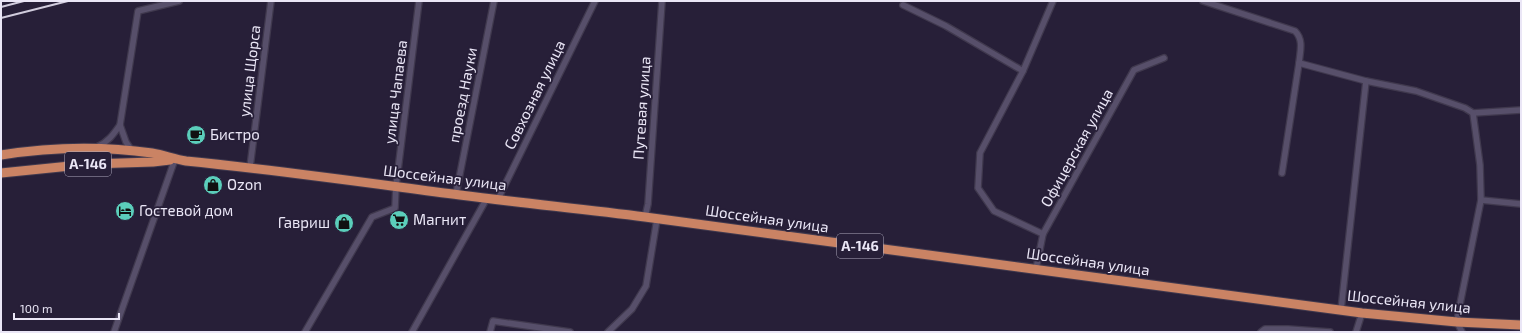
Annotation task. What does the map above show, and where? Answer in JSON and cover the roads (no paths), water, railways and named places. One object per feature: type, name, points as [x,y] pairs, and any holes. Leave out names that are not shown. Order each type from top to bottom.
[{"type":"highway","name":"А-146","points":[[1,154],[28,151],[93,149],[132,151],[156,154],[175,159]]},
{"type":"highway","name":"Шоссейная улица","points":[[175,159],[645,217],[1362,313],[1457,322],[1521,325]]},
{"type":"highway","name":"А-146","points":[[1,173],[90,164],[153,162],[175,159]]},
{"type":"street","points":[[93,149],[105,143],[112,137],[120,125],[138,11],[179,1]]},
{"type":"street","name":"улица Щорса","points":[[250,168],[272,1]]},
{"type":"street","name":"улица Чапаева","points":[[305,332],[372,217],[394,208],[419,1]]},
{"type":"street","name":"проезд Науки","points":[[456,194],[494,1]]},
{"type":"street","name":"Совхозная улица","points":[[498,200],[595,1]]},
{"type":"street","name":"Путевая улица","points":[[645,217],[648,204],[662,1]]},
{"type":"street","points":[[1043,234],[994,211],[978,188],[980,153],[1023,71],[1053,1]]},
{"type":"street","points":[[1203,1],[1295,31],[1299,35],[1301,40],[1299,63],[1282,173]]},
{"type":"street","points":[[903,5],[946,26],[1023,71]]},
{"type":"street","name":"Офицерская улица","points":[[1036,269],[1043,234],[1134,70],[1164,58]]},
{"type":"street","points":[[1299,63],[1366,81],[1416,92],[1464,108],[1473,113],[1521,110]]},
{"type":"street","points":[[1341,310],[1366,81]]},
{"type":"street","points":[[1462,332],[1457,322],[1482,200],[1480,165],[1473,113]]},
{"type":"street","points":[[120,125],[126,142],[132,151]]},
{"type":"street","points":[[114,332],[175,159]]},
{"type":"street","points":[[412,332],[487,198]]},
{"type":"street","points":[[1482,200],[1521,204]]},
{"type":"street","points":[[608,332],[632,309],[646,286],[657,219]]},
{"type":"street","points":[[1356,332],[1362,313]]},
{"type":"street","points":[[490,332],[493,321],[570,332]]},
{"type":"street","points":[[1261,332],[1265,329],[1288,328],[1330,332]]},
{"type":"railway","points":[[1,7],[24,1]]},
{"type":"railway","points":[[1,18],[68,1]]},
{"type":"place","name":"Бистро","points":[[196,135]]},
{"type":"place","name":"Ozon","points":[[213,185]]},
{"type":"place","name":"Гостевой дом","points":[[125,211]]},
{"type":"place","name":"Магнит","points":[[399,220]]},
{"type":"place","name":"Гавриш","points":[[344,223]]}]
